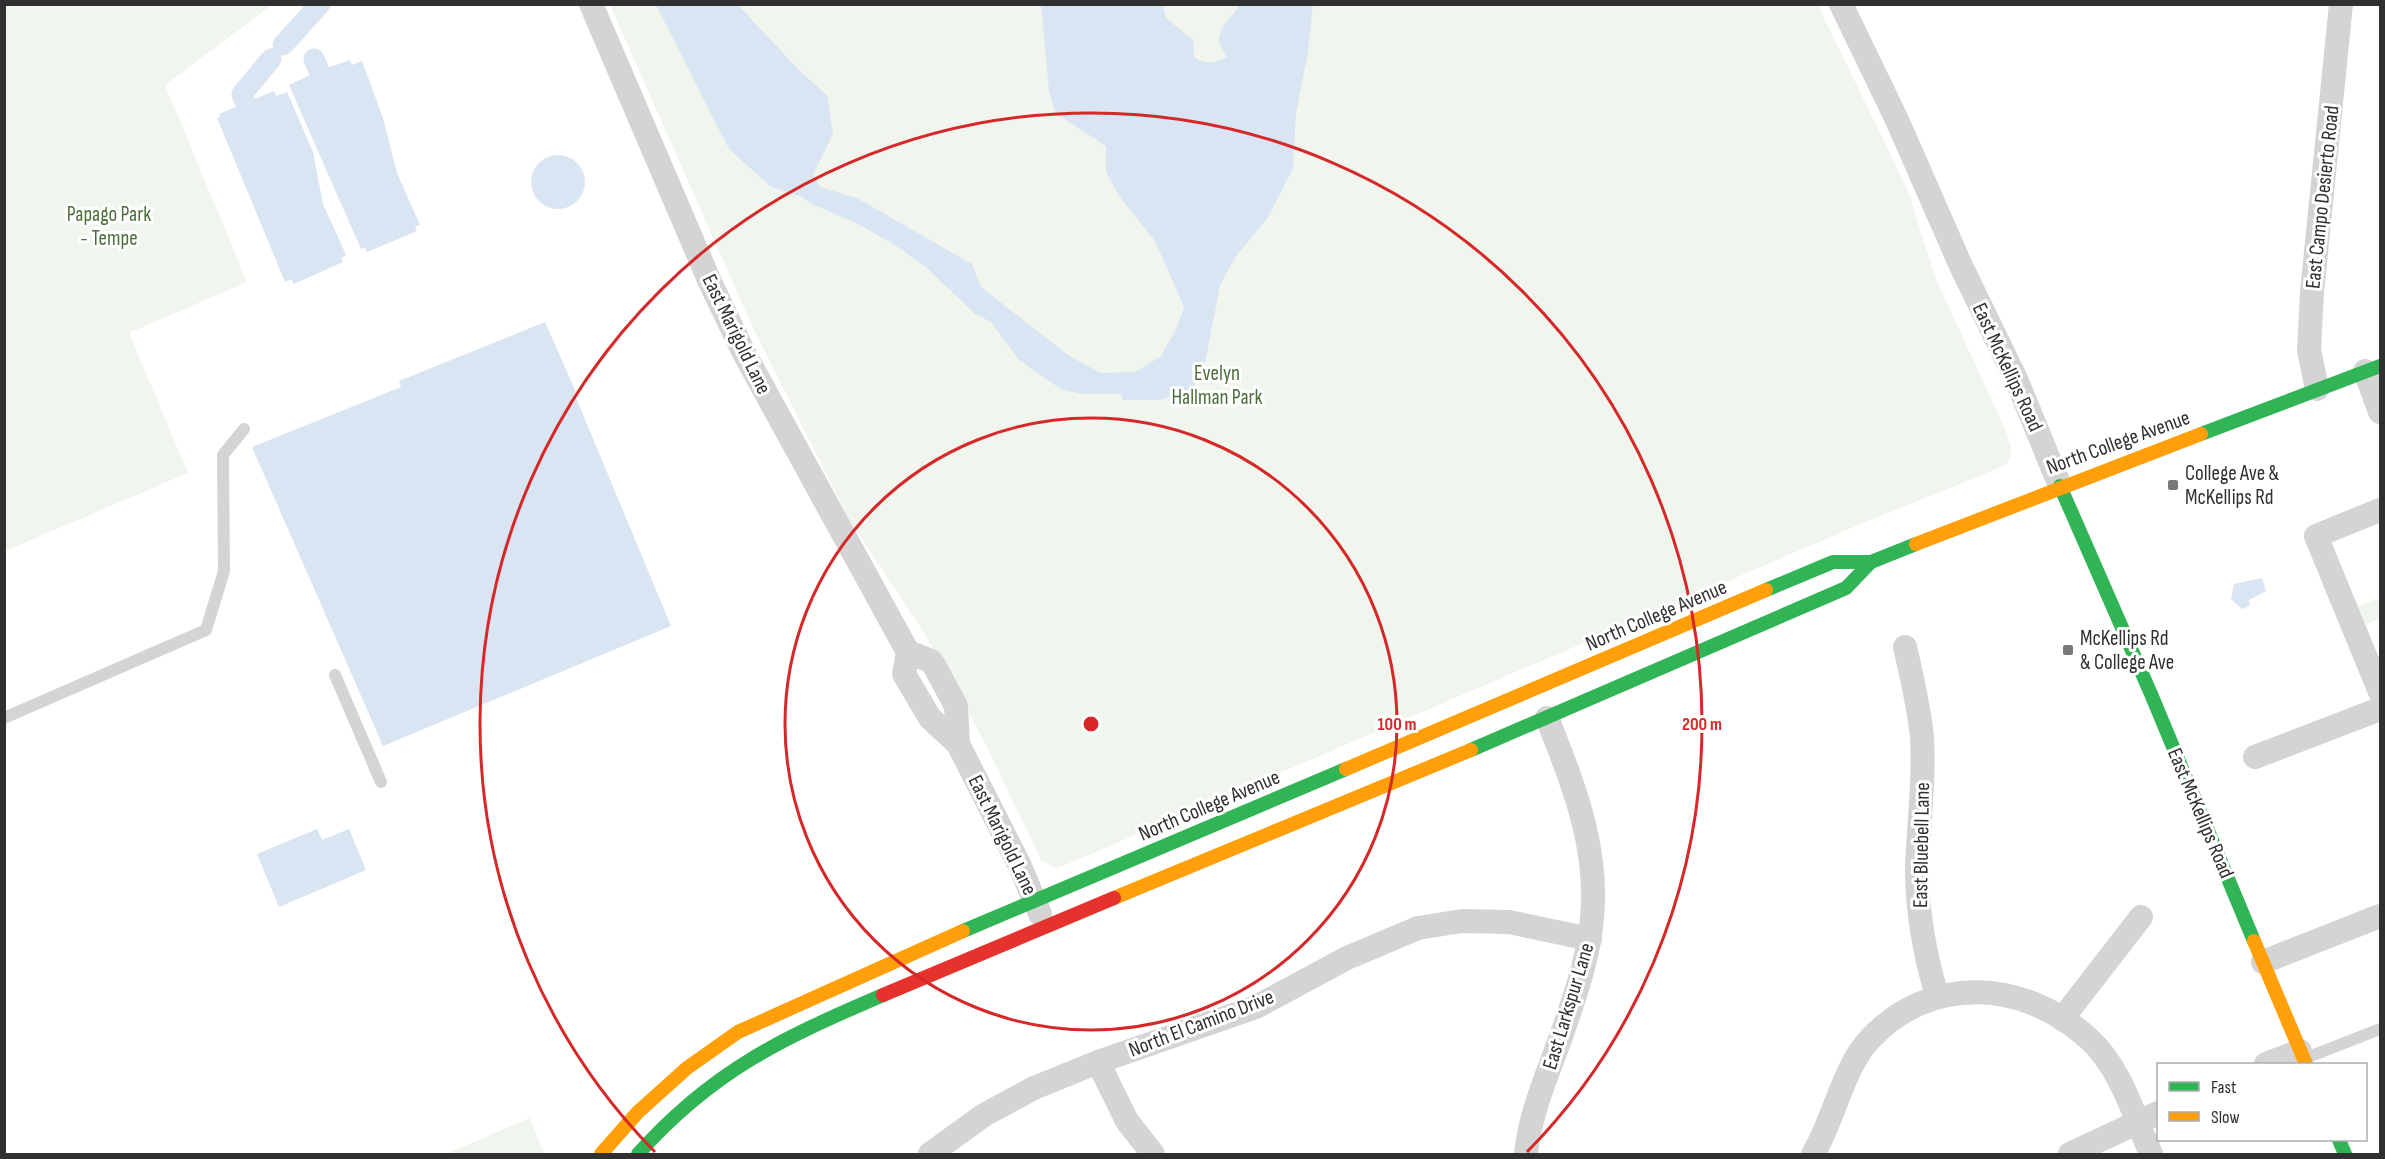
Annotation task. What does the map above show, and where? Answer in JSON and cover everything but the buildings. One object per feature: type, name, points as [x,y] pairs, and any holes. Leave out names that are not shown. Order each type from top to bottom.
[{"type":"street","name":"East Marigold Lane","points":[[591,4],[710,282],[744,353],[908,652],[931,662],[956,706],[958,744],[1020,866],[1046,927]]},
{"type":"street","name":"East McKellips Road","points":[[1841,4],[1897,120],[1961,266],[2016,379],[2303,1058]]},
{"type":"street","name":"East Campo Desierto Road","points":[[2317,390],[2309,350],[2312,292],[2342,4]]},
{"type":"street","name":"North College Avenue","points":[[601,1155],[638,1112],[687,1068],[738,1032],[890,962],[1833,562],[1871,562],[2060,486],[2373,368]]},
{"type":"street","points":[[2373,368],[2380,412]]},
{"type":"street","points":[[2380,510],[2316,536],[2380,692]]},
{"type":"street","name":"North College Avenue","points":[[638,1155],[657,1132],[704,1090],[764,1050],[901,987],[1547,718],[1845,588],[1871,562]]},
{"type":"street","name":"East Bluebell Lane","points":[[1905,647],[1922,738],[1917,871],[1919,916],[1936,996]]},
{"type":"street","points":[[2255,757],[2380,709]]},
{"type":"street","name":"East Larkspur Lane","points":[[1526,1155],[1528,1136],[1536,1107],[1580,979],[1590,939],[1593,881],[1588,837],[1572,781],[1547,718]]},
{"type":"street","points":[[2263,962],[2380,916]]},
{"type":"street","points":[[2062,1019],[2141,917]]},
{"type":"street","name":"North El Camino Drive","points":[[930,1155],[984,1115],[1034,1088],[1098,1062],[1256,1007],[1347,958],[1418,928],[1462,921],[1509,922],[1590,939]]},
{"type":"street","points":[[1813,1155],[1853,1065],[1867,1042],[1886,1023],[1913,1005],[1936,996],[1974,991],[2001,994],[2040,1006],[2089,1039],[2148,1117],[2151,1155]]},
{"type":"street","points":[[2277,1063],[2303,1058]]},
{"type":"street","points":[[1098,1062],[1127,1122],[1153,1155]]},
{"type":"street","points":[[2070,1155],[2148,1117]]},
{"type":"street","points":[[2339,1141],[2345,1155]]},
{"type":"lane","points":[[4,718],[206,630],[224,572],[224,455],[244,429]]},
{"type":"lane","points":[[335,675],[381,782]]},
{"type":"lane","points":[[2303,1058],[2380,1029]]},
{"type":"green space","name":"Papago Park - Tempe","points":[[5,4],[272,5],[165,85],[247,282],[129,333],[188,473],[5,551]]},
{"type":"green space","name":"Evelyn Hallman Park","points":[[610,5],[1818,5],[1909,193],[1935,277],[2007,433],[2012,452],[2006,465],[1861,524],[1056,869],[1041,860],[984,741],[923,631],[851,523],[753,328]]},
{"type":"green space","points":[[2380,598],[2380,618],[2366,624],[2358,607]]},
{"type":"green space","points":[[530,1118],[544,1154],[446,1154]]},
{"type":"water","points":[[656,5],[738,5],[800,71],[827,95],[833,134],[813,175],[820,187],[857,198],[972,264],[981,287],[1068,355],[1100,373],[1135,372],[1161,356],[1177,327],[1184,307],[1155,241],[1119,196],[1106,172],[1106,146],[1055,113],[1049,91],[1041,5],[1163,5],[1166,18],[1193,40],[1194,57],[1210,62],[1227,57],[1218,41],[1222,28],[1240,5],[1313,5],[1308,52],[1296,113],[1293,169],[1267,219],[1236,256],[1220,285],[1203,374],[1188,393],[1159,400],[1123,400],[1121,394],[1084,394],[1062,390],[1019,360],[991,322],[975,314],[928,269],[895,245],[802,197],[771,187],[729,149]]},
{"type":"water","points":[[350,60],[352,65],[362,61],[383,118],[397,173],[420,225],[415,227],[417,231],[367,252],[365,248],[361,249],[289,85]]},
{"type":"water","points":[[274,91],[276,96],[287,92],[313,152],[323,204],[346,255],[341,258],[343,262],[294,284],[291,279],[285,282],[217,118],[220,117],[219,114]]},
{"type":"water","points":[[553,155],[563,155],[573,159],[581,167],[585,182],[581,197],[573,205],[563,209],[553,209],[543,205],[535,197],[531,187],[531,177],[535,167],[543,159]]},
{"type":"water","points":[[545,322],[576,392],[574,393],[671,626],[383,746],[252,447],[401,387],[399,381]]},
{"type":"water","points":[[2262,578],[2266,591],[2249,600],[2250,606],[2242,609],[2231,599],[2234,584]]},
{"type":"water","points":[[317,829],[322,840],[349,829],[366,870],[279,907],[257,854]]},
{"type":"waterway","points":[[283,45],[320,4]]},
{"type":"waterway","points":[[245,102],[242,94],[271,59]]},
{"type":"waterway","points":[[314,59],[319,71]]},
{"type":"traffic: fast","points":[[2201,434],[2380,366]]},
{"type":"traffic: fast","points":[[2060,486],[2151,694],[2254,941]]},
{"type":"traffic: fast","points":[[1471,750],[1846,588],[1871,562],[1916,544]]},
{"type":"traffic: fast","points":[[1766,590],[1833,562],[1871,562]]},
{"type":"traffic: fast","points":[[963,931],[1346,769]]},
{"type":"traffic: fast","points":[[638,1154],[694,1100],[751,1059],[813,1026],[883,995]]},
{"type":"traffic: fast","points":[[2339,1141],[2345,1154]]},
{"type":"traffic: slow","points":[[1916,544],[2201,434]]},
{"type":"traffic: slow","points":[[1346,769],[1766,590]]},
{"type":"traffic: slow","points":[[1114,898],[1471,750]]},
{"type":"traffic: slow","points":[[601,1154],[638,1112],[687,1068],[738,1032],[963,931]]},
{"type":"traffic: slow","points":[[2254,941],[2306,1063]]},
{"type":"traffic: jam","points":[[883,995],[1114,898]]},
{"type":"place","name":"College Ave & McKellips Rd","points":[[2173,485]]},
{"type":"place","name":"McKellips Rd & College Ave","points":[[2068,650]]}]
